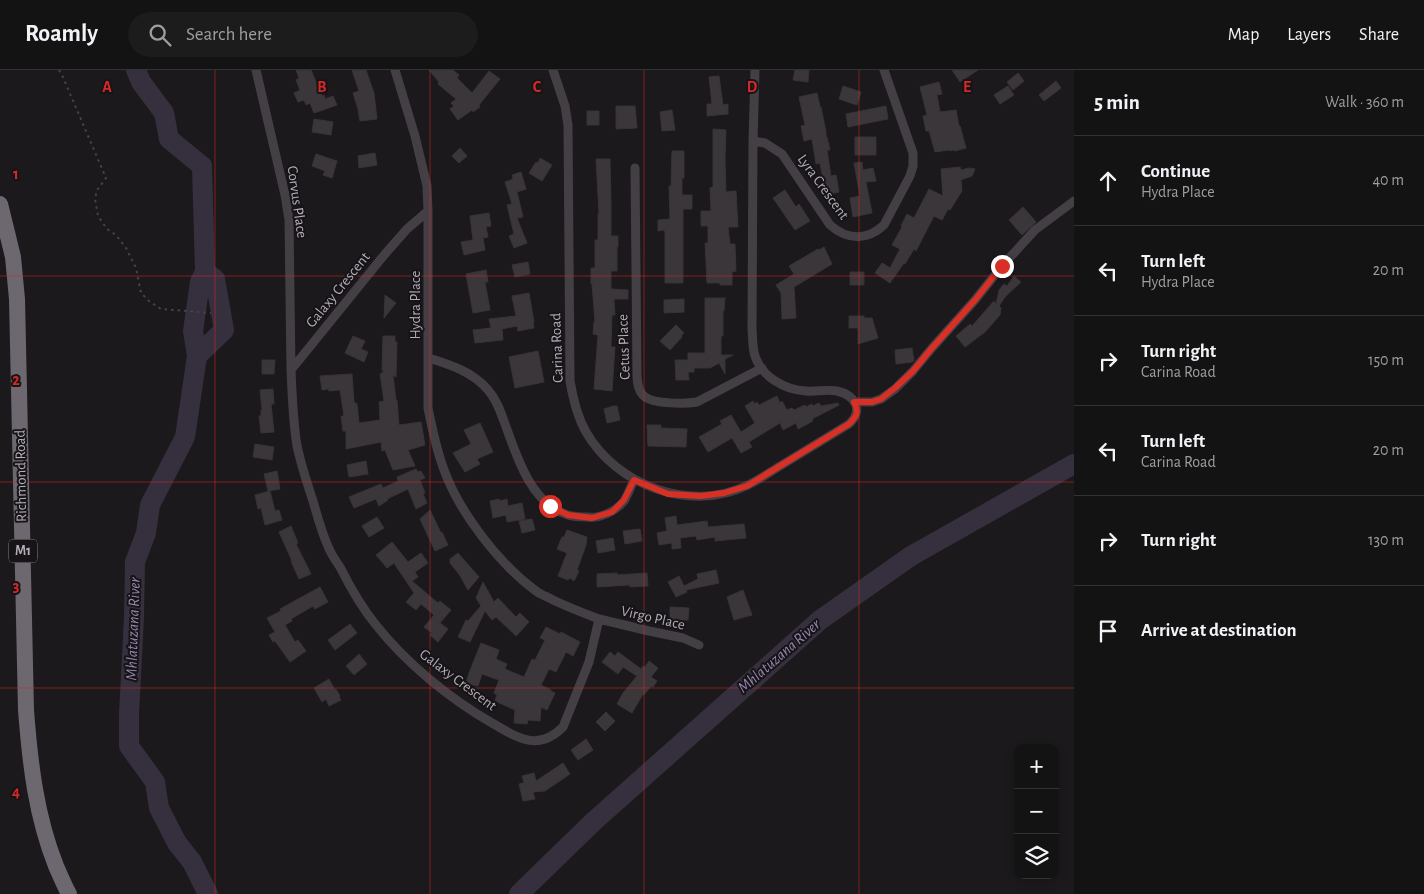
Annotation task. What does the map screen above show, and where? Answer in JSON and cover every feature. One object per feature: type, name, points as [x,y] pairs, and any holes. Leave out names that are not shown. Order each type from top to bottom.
[{"type":"highway","name":"Richmond Road","points":[[0,204],[13,257],[18,299],[26,710],[29,758],[38,808],[48,846],[69,894]]},
{"type":"street","name":"Corvus Place","points":[[256,70],[285,195],[288,220],[291,370]]},
{"type":"street","name":"Hydra Place","points":[[395,70],[419,153],[426,186],[428,211],[429,358],[452,365],[469,374],[489,390],[496,400],[527,478],[550,506],[568,515],[592,518],[612,512],[624,500],[634,480]]},
{"type":"street","name":"Carina Road","points":[[553,70],[565,106],[568,125],[570,381],[576,409],[587,433],[610,462],[634,480],[668,494],[701,496],[724,493],[747,486],[849,424],[857,413],[854,402]]},
{"type":"street","points":[[755,70],[753,348],[762,368],[778,383],[786,387],[808,391],[836,391],[846,394],[854,402],[872,402],[881,399],[913,371],[1035,230],[1074,201]]},
{"type":"street","name":"Lyra Crescent","points":[[753,141],[765,143],[782,154],[830,225],[837,231],[858,237],[868,236],[878,231],[884,225],[910,176],[913,166],[913,153],[884,70]]},
{"type":"street","name":"Cetus Place","points":[[635,168],[636,374],[638,384],[644,396],[659,401],[689,404],[697,402],[762,368]]},
{"type":"street","name":"Galaxy Crescent","points":[[428,211],[407,228],[291,370],[292,404],[297,446],[307,484],[327,544],[349,586],[376,625],[402,654],[432,682],[484,718],[527,741],[548,738],[563,727],[589,662],[599,620]]},
{"type":"street","points":[[429,358],[428,408],[436,446],[454,491],[479,533],[506,564],[537,592],[599,620]]},
{"type":"street","name":"Virgo Place","points":[[599,620],[683,638],[699,645]]},
{"type":"path","points":[[59,70],[106,178],[97,190],[94,199],[98,216],[107,229],[116,235],[126,248],[136,268],[141,292],[160,308],[211,313]]},
{"type":"building","points":[[296,70],[311,70],[322,96],[324,95],[325,99],[333,96],[337,105],[314,113],[310,103],[306,105],[304,100],[298,102],[294,93],[300,90],[296,80],[299,78]]},
{"type":"building","points":[[352,70],[366,70],[374,93],[377,119],[360,121],[353,93],[359,91]]},
{"type":"building","points":[[429,70],[453,70],[459,75],[457,78],[472,93],[489,71],[500,79],[479,105],[480,107],[458,120],[450,109],[454,106],[451,103],[456,99],[438,84],[439,82]]},
{"type":"building","points":[[795,70],[809,70],[808,82],[793,80]]},
{"type":"building","points":[[952,70],[978,70],[960,82]]},
{"type":"building","points":[[1018,73],[1024,81],[1013,90],[1007,82]]},
{"type":"building","points":[[719,76],[723,105],[728,104],[728,114],[707,116],[707,104],[712,104],[709,77]]},
{"type":"building","points":[[1056,81],[1061,88],[1044,101],[1039,95]]},
{"type":"building","points":[[939,82],[942,94],[937,95],[940,112],[956,110],[966,148],[955,151],[935,152],[929,131],[926,131],[923,116],[927,115],[920,87]]},
{"type":"building","points":[[843,86],[861,92],[857,105],[839,99]]},
{"type":"building","points":[[1008,86],[1014,95],[1000,104],[994,95]]},
{"type":"building","points":[[817,93],[830,150],[827,150],[831,176],[836,175],[839,192],[826,195],[820,163],[816,164],[812,139],[804,141],[801,126],[805,125],[799,97]]},
{"type":"building","points":[[616,106],[635,106],[637,128],[616,129]]},
{"type":"building","points":[[886,106],[888,119],[848,127],[846,114]]},
{"type":"building","points":[[672,110],[675,130],[662,131],[660,112]]},
{"type":"building","points":[[587,111],[599,111],[599,125],[587,125]]},
{"type":"building","points":[[314,119],[333,122],[331,135],[312,132]]},
{"type":"building","points":[[713,129],[726,130],[726,192],[736,191],[738,227],[728,227],[730,244],[735,244],[736,271],[732,272],[732,285],[707,283],[705,243],[708,243],[708,226],[701,226],[701,211],[711,211],[710,188],[713,187]]},
{"type":"building","points":[[855,137],[876,137],[876,155],[855,155]]},
{"type":"building","points":[[460,148],[467,156],[459,163],[452,156]]},
{"type":"building","points":[[672,151],[684,151],[682,195],[692,195],[692,209],[683,209],[683,283],[665,283],[665,232],[664,230],[658,231],[658,220],[670,219],[669,186],[671,186]]},
{"type":"building","points":[[375,153],[377,165],[359,168],[358,156]]},
{"type":"building","points":[[316,154],[337,161],[332,178],[323,175],[325,171],[312,166]]},
{"type":"building","points":[[540,158],[552,165],[542,181],[529,173]]},
{"type":"building","points":[[596,159],[610,159],[611,236],[618,236],[617,271],[611,271],[611,289],[628,290],[628,299],[614,299],[615,315],[612,315],[611,347],[615,347],[612,391],[594,389],[598,335],[593,334],[595,322],[591,268],[595,268],[595,240],[598,240],[599,214]]},
{"type":"building","points":[[862,162],[863,170],[873,168],[876,181],[866,182],[872,213],[853,217],[850,198],[860,196],[854,163]]},
{"type":"building","points":[[960,167],[961,170],[975,169],[972,176],[961,180],[962,191],[942,220],[934,216],[916,251],[914,249],[890,283],[875,273],[882,263],[890,268],[900,249],[892,245],[901,226],[907,214],[914,218],[929,189],[943,196],[941,169]]},
{"type":"building","points":[[521,172],[526,189],[517,192],[523,217],[517,218],[527,243],[514,248],[509,236],[514,234],[507,205],[512,204],[505,182],[513,179],[512,175]]},
{"type":"building","points":[[785,190],[796,207],[799,204],[810,221],[795,230],[773,198]]},
{"type":"building","points":[[1023,207],[1036,222],[1022,235],[1009,220]]},
{"type":"building","points":[[489,213],[491,226],[486,227],[488,237],[483,238],[485,250],[464,255],[461,242],[473,240],[470,216]]},
{"type":"building","points":[[824,247],[832,264],[794,287],[796,318],[782,319],[781,293],[776,285],[794,274],[789,266]]},
{"type":"building","points":[[528,262],[530,274],[515,277],[512,265]]},
{"type":"building","points":[[486,270],[488,282],[485,282],[490,310],[473,313],[466,274]]},
{"type":"building","points":[[850,272],[864,272],[864,285],[850,285]]},
{"type":"building","points":[[1014,276],[1021,282],[1005,297],[999,306],[1001,308],[1000,315],[985,332],[965,347],[956,336],[970,324],[972,326],[994,301],[996,304],[999,290],[1004,284],[1007,286]]},
{"type":"building","points":[[529,293],[534,328],[518,331],[517,326],[502,329],[503,340],[475,343],[473,330],[491,328],[489,319],[516,316],[512,296]]},
{"type":"building","points":[[385,295],[396,303],[384,318]]},
{"type":"building","points":[[705,298],[725,298],[721,355],[733,355],[725,359],[725,374],[719,363],[710,368],[694,368],[694,372],[688,372],[689,380],[676,380],[675,360],[688,360],[688,353],[705,353]]},
{"type":"building","points":[[684,299],[684,312],[664,313],[664,300]]},
{"type":"building","points":[[849,316],[872,318],[878,338],[858,344],[858,328],[849,328]]},
{"type":"building","points":[[676,325],[684,333],[670,350],[660,341]]},
{"type":"building","points":[[353,336],[365,341],[361,349],[368,352],[364,362],[345,353]]},
{"type":"building","points":[[383,336],[395,336],[395,342],[397,342],[396,377],[393,375],[399,425],[421,422],[425,445],[408,450],[415,466],[393,470],[385,450],[382,451],[381,442],[346,449],[346,431],[343,431],[341,416],[344,416],[340,390],[322,390],[320,376],[352,374],[354,402],[357,404],[359,423],[380,420],[379,402],[384,401],[380,374],[385,372],[382,370]]},
{"type":"building","points":[[912,348],[914,361],[896,364],[895,350]]},
{"type":"building","points":[[538,351],[544,382],[515,388],[509,357]]},
{"type":"building","points":[[262,360],[275,360],[274,374],[262,374]]},
{"type":"building","points":[[273,389],[274,404],[271,404],[274,432],[261,433],[259,416],[261,416],[262,410],[260,390]]},
{"type":"building","points":[[777,396],[780,403],[782,401],[787,410],[792,408],[794,410],[805,405],[806,407],[812,404],[813,406],[819,403],[821,406],[838,403],[839,405],[812,419],[813,421],[798,429],[796,423],[783,430],[780,423],[749,442],[752,447],[741,453],[732,438],[708,452],[699,437],[722,424],[720,421],[731,415],[741,432],[755,423],[745,406],[753,401],[754,404],[757,402],[759,405]]},
{"type":"building","points":[[617,406],[620,420],[607,423],[604,409]]},
{"type":"building","points":[[480,423],[493,452],[477,459],[480,464],[465,472],[453,453],[471,444],[464,430]]},
{"type":"building","points":[[647,425],[661,425],[661,428],[687,429],[686,447],[648,446]]},
{"type":"building","points":[[255,444],[274,447],[272,460],[253,457]]},
{"type":"building","points":[[366,461],[368,474],[349,477],[347,465]]},
{"type":"building","points":[[416,469],[418,472],[421,471],[425,478],[420,480],[427,503],[416,509],[408,489],[387,499],[379,506],[376,499],[354,508],[349,497],[381,484],[383,488],[398,481],[397,477]]},
{"type":"building","points":[[277,471],[280,489],[268,491],[264,474]]},
{"type":"building","points":[[270,491],[275,511],[279,510],[282,520],[265,525],[261,508],[258,509],[255,495]]},
{"type":"building","points":[[499,499],[500,501],[507,499],[508,506],[522,503],[525,519],[507,522],[506,515],[493,518],[490,501]]},
{"type":"building","points":[[430,510],[448,545],[435,551],[420,519]]},
{"type":"building","points":[[676,516],[677,525],[707,521],[708,527],[744,524],[746,538],[715,541],[715,537],[697,540],[696,536],[680,538],[681,548],[672,549],[672,543],[659,545],[657,533],[667,531],[665,518]]},
{"type":"building","points":[[377,517],[384,528],[369,537],[362,526]]},
{"type":"building","points":[[532,519],[535,530],[522,533],[519,521]]},
{"type":"building","points":[[291,526],[298,543],[296,544],[311,574],[299,579],[279,532]]},
{"type":"building","points":[[640,529],[642,541],[625,544],[623,531]]},
{"type":"building","points":[[567,530],[587,537],[577,570],[579,571],[574,581],[570,578],[568,580],[558,576],[567,553],[557,549]]},
{"type":"building","points":[[613,538],[615,550],[598,553],[596,541]]},
{"type":"building","points":[[392,542],[408,562],[421,553],[428,563],[415,572],[418,577],[412,581],[438,603],[440,601],[451,610],[440,623],[448,629],[438,642],[430,635],[432,633],[424,627],[434,615],[421,604],[416,610],[406,602],[414,593],[394,563],[387,568],[376,555]]},
{"type":"building","points":[[458,553],[479,577],[468,590],[450,563],[450,559]]},
{"type":"building","points":[[716,570],[719,583],[686,590],[687,592],[676,597],[668,582],[679,576],[684,586],[698,579],[697,574]]},
{"type":"building","points":[[617,573],[617,575],[647,573],[648,586],[597,587],[597,574]]},
{"type":"building","points":[[483,582],[494,602],[498,598],[516,617],[520,613],[529,622],[516,636],[496,617],[492,620],[485,611],[470,642],[458,637],[466,620],[468,621],[481,606],[476,598]]},
{"type":"building","points":[[320,587],[328,602],[315,609],[313,606],[291,619],[292,621],[285,625],[295,642],[298,640],[306,651],[290,662],[269,635],[275,632],[267,618]]},
{"type":"building","points":[[743,590],[752,615],[734,620],[727,597]]},
{"type":"building","points":[[670,607],[689,608],[688,620],[670,620]]},
{"type":"building","points":[[350,624],[357,633],[335,650],[328,640]]},
{"type":"building","points":[[546,627],[580,642],[573,656],[566,652],[556,672],[549,669],[541,685],[555,693],[547,710],[541,707],[540,721],[528,720],[527,724],[514,723],[515,710],[495,701],[497,695],[494,693],[499,680],[482,674],[478,686],[466,683],[469,673],[481,643],[499,650],[496,659],[507,664],[505,669],[524,677],[532,659],[535,660],[545,640],[540,638]]},
{"type":"building","points":[[610,652],[615,656],[618,652],[641,669],[649,661],[658,668],[651,677],[657,681],[653,687],[651,686],[643,694],[632,713],[617,704],[623,693],[637,676],[623,667],[618,674],[602,662]]},
{"type":"building","points":[[359,654],[367,664],[354,675],[346,666]]},
{"type":"building","points":[[329,679],[341,700],[329,706],[326,699],[322,702],[314,688]]},
{"type":"building","points":[[606,712],[615,721],[605,731],[596,722]]},
{"type":"building","points":[[586,739],[593,750],[578,760],[571,750]]},
{"type":"building","points":[[563,763],[570,774],[545,791],[533,792],[535,799],[523,801],[519,784],[524,783],[522,776],[534,773],[536,781]]},
{"type":"waterway","name":"Mhlatuzana River","points":[[136,70],[141,82],[164,113],[169,139],[202,166],[205,272],[215,279],[224,330],[197,356],[185,437],[150,505],[146,533],[135,562],[129,746],[155,782],[159,808],[177,843],[192,862],[208,894]]},
{"type":"waterway","name":"Mhlatuzana River","points":[[197,356],[193,331],[200,282],[205,272]]},
{"type":"waterway","name":"Mhlatuzana River","points":[[519,894],[593,822],[820,620],[911,556],[1074,464]]},
{"type":"route","points":[[550,506],[568,515],[592,518],[612,512],[624,500],[634,480],[668,494],[701,496],[724,493],[747,486],[849,424],[857,413],[854,402],[872,402],[881,399],[895,388],[913,371],[1002,266]]}]
